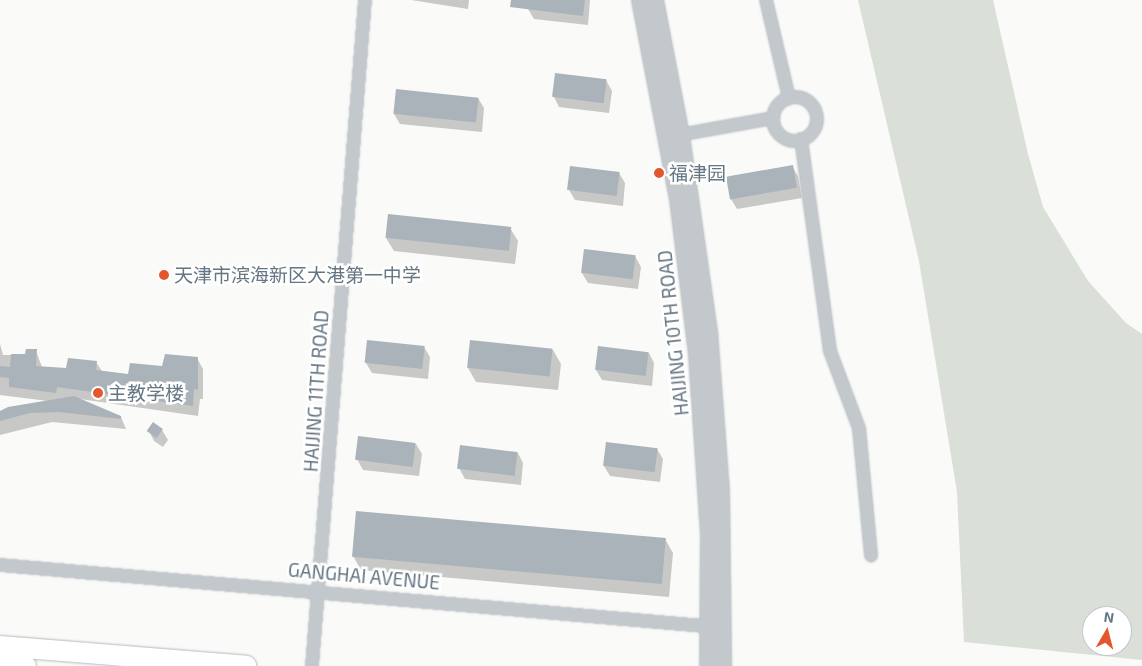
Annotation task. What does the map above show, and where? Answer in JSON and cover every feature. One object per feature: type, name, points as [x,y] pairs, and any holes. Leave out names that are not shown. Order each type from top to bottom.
[{"type":"main road","points":[[0,646],[246,666]]},
{"type":"main road","points":[[0,664],[26,666]]},
{"type":"street","name":"HAIJING 11TH ROAD","points":[[312,666],[365,0]]},
{"type":"street","name":"HAIJING 10TH ROAD","points":[[640,0],[674,136]]},
{"type":"street","name":"HAIJING 10TH ROAD","points":[[655,0],[674,136],[702,407],[716,627],[723,666]]},
{"type":"street","points":[[766,0],[788,98]]},
{"type":"street","points":[[788,98],[802,98],[816,112],[816,126],[801,140],[782,136],[773,118],[777,105],[788,98]]},
{"type":"street","points":[[674,136],[773,118]]},
{"type":"street","points":[[801,140],[830,351],[858,428],[871,555]]},
{"type":"street","name":"GANGHAI AVENUE","points":[[0,564],[319,590],[716,627]]},
{"type":"street","name":"HAIJING 10TH ROAD","points":[[708,666],[716,627]]},
{"type":"shaded area","points":[[858,0],[993,0],[1028,154],[1043,207],[1088,281],[1126,323],[1142,334],[1142,660],[1102,656],[1132,656],[1132,606],[1082,606],[1082,654],[964,642],[957,492],[919,261]]},
{"type":"building","points":[[511,0],[585,0],[583,16],[510,7]]},
{"type":"building","points":[[555,73],[607,79],[604,103],[552,97]]},
{"type":"building","points":[[396,89],[479,98],[476,123],[393,114]]},
{"type":"building","points":[[793,165],[797,188],[730,199],[726,177]]},
{"type":"building","points":[[570,166],[620,172],[617,196],[567,190]]},
{"type":"building","points":[[388,214],[511,227],[509,251],[385,238]]},
{"type":"building","points":[[584,249],[636,255],[633,279],[581,273]]},
{"type":"building","points":[[367,340],[425,346],[422,369],[365,363]]},
{"type":"building","points":[[470,340],[553,349],[550,377],[467,368]]},
{"type":"building","points":[[598,346],[649,352],[646,376],[595,370]]},
{"type":"building","name":"主教学楼","points":[[26,349],[37,349],[36,366],[66,368],[68,358],[97,361],[96,370],[128,374],[130,363],[162,366],[165,354],[198,357],[198,390],[194,389],[193,406],[57,387],[56,393],[9,387],[9,378],[0,377],[0,366],[10,367],[11,354],[25,354]]},
{"type":"building","points":[[74,396],[121,416],[121,419],[59,412],[30,413],[0,421],[0,411],[8,407]]},
{"type":"building","points":[[153,422],[163,429],[157,438],[147,431]]},
{"type":"building","points":[[358,436],[416,443],[413,467],[355,460]]},
{"type":"building","points":[[606,442],[658,448],[655,472],[603,466]]},
{"type":"building","points":[[460,445],[518,452],[515,476],[457,469]]},
{"type":"building","points":[[356,511],[666,538],[662,584],[352,557]]},
{"type":"place","name":"福津园","points":[[659,173]]},
{"type":"place","name":"天津市滨海新区大港第一中学","points":[[164,275]]},
{"type":"place","name":"主教学楼","points":[[98,393]]}]
